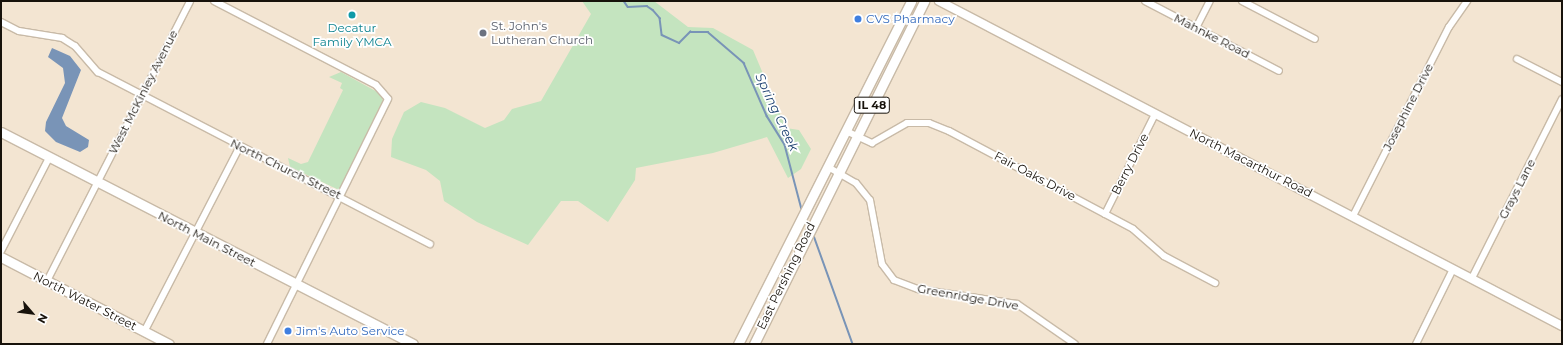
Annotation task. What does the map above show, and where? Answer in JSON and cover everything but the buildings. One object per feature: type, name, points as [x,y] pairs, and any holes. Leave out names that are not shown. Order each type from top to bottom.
[{"type":"main road","name":"IL 48","points":[[738,344],[911,1]]},
{"type":"main road","name":"IL 48","points":[[838,172],[924,1]]},
{"type":"main road","name":"North Main Street","points":[[1,132],[96,183],[413,344]]},
{"type":"main road","name":"East Pershing Road","points":[[754,344],[800,245],[838,172]]},
{"type":"main road","name":"North Water Street","points":[[1,257],[169,344]]},
{"type":"street","name":"West McKinley Avenue","points":[[47,281],[190,1]]},
{"type":"street","points":[[214,1],[383,90],[388,99],[386,110],[267,344]]},
{"type":"street","name":"North Macarthur Road","points":[[939,1],[1562,326]]},
{"type":"street","name":"Mahnke Road","points":[[1144,1],[1279,71]]},
{"type":"street","points":[[1196,28],[1210,1]]},
{"type":"street","points":[[1242,1],[1315,38]]},
{"type":"street","name":"Josephine Drive","points":[[1353,216],[1449,27],[1464,2]]},
{"type":"street","name":"North Church Street","points":[[1,22],[19,31],[62,38],[75,46],[95,70],[240,146],[342,196],[430,244]]},
{"type":"street","points":[[1517,59],[1562,82]]},
{"type":"street","name":"Grays Lane","points":[[1472,278],[1562,99]]},
{"type":"street","name":"Berry Drive","points":[[1105,214],[1155,114]]},
{"type":"street","name":"Fair Oaks Drive","points":[[846,131],[872,143],[907,123],[930,123],[1133,229],[1167,258],[1215,283]]},
{"type":"street","points":[[144,332],[240,146]]},
{"type":"street","points":[[1,251],[49,158]]},
{"type":"street","name":"Greenridge Drive","points":[[828,167],[856,183],[870,200],[882,264],[894,280],[918,289],[1017,304],[1075,344]]},
{"type":"street","points":[[1416,344],[1453,269]]},
{"type":"green space","points":[[582,1],[654,1],[688,27],[713,28],[753,50],[786,128],[799,130],[811,149],[801,169],[788,178],[767,137],[713,153],[636,168],[635,180],[608,222],[578,201],[561,201],[528,245],[477,222],[444,201],[440,181],[426,170],[391,157],[392,139],[404,112],[421,102],[445,108],[485,128],[504,120],[512,109],[541,101],[591,14]]},
{"type":"green space","points":[[341,72],[381,94],[384,104],[339,190],[290,167],[288,158],[301,164],[308,162],[343,90],[340,88],[342,83],[329,77]]},
{"type":"water","points":[[52,48],[70,56],[81,70],[62,118],[66,126],[89,140],[88,147],[80,152],[56,142],[45,131],[46,122],[65,83],[63,68],[48,57]]},
{"type":"waterway","name":"Spring Creek","points":[[624,1],[628,7],[647,6],[653,10],[660,18],[662,35],[679,43],[690,32],[708,32],[744,63],[767,116],[785,145],[802,210]]},
{"type":"waterway","name":"Spring Creek","points":[[813,233],[853,344]]},
{"type":"place","name":"Decatur Family YMCA","points":[[352,15]]},
{"type":"place","name":"CVS Pharmacy","points":[[858,19]]},
{"type":"place","name":"St. John's Lutheran Church","points":[[483,33]]},
{"type":"place","name":"Jim's Auto Service","points":[[288,331]]}]
